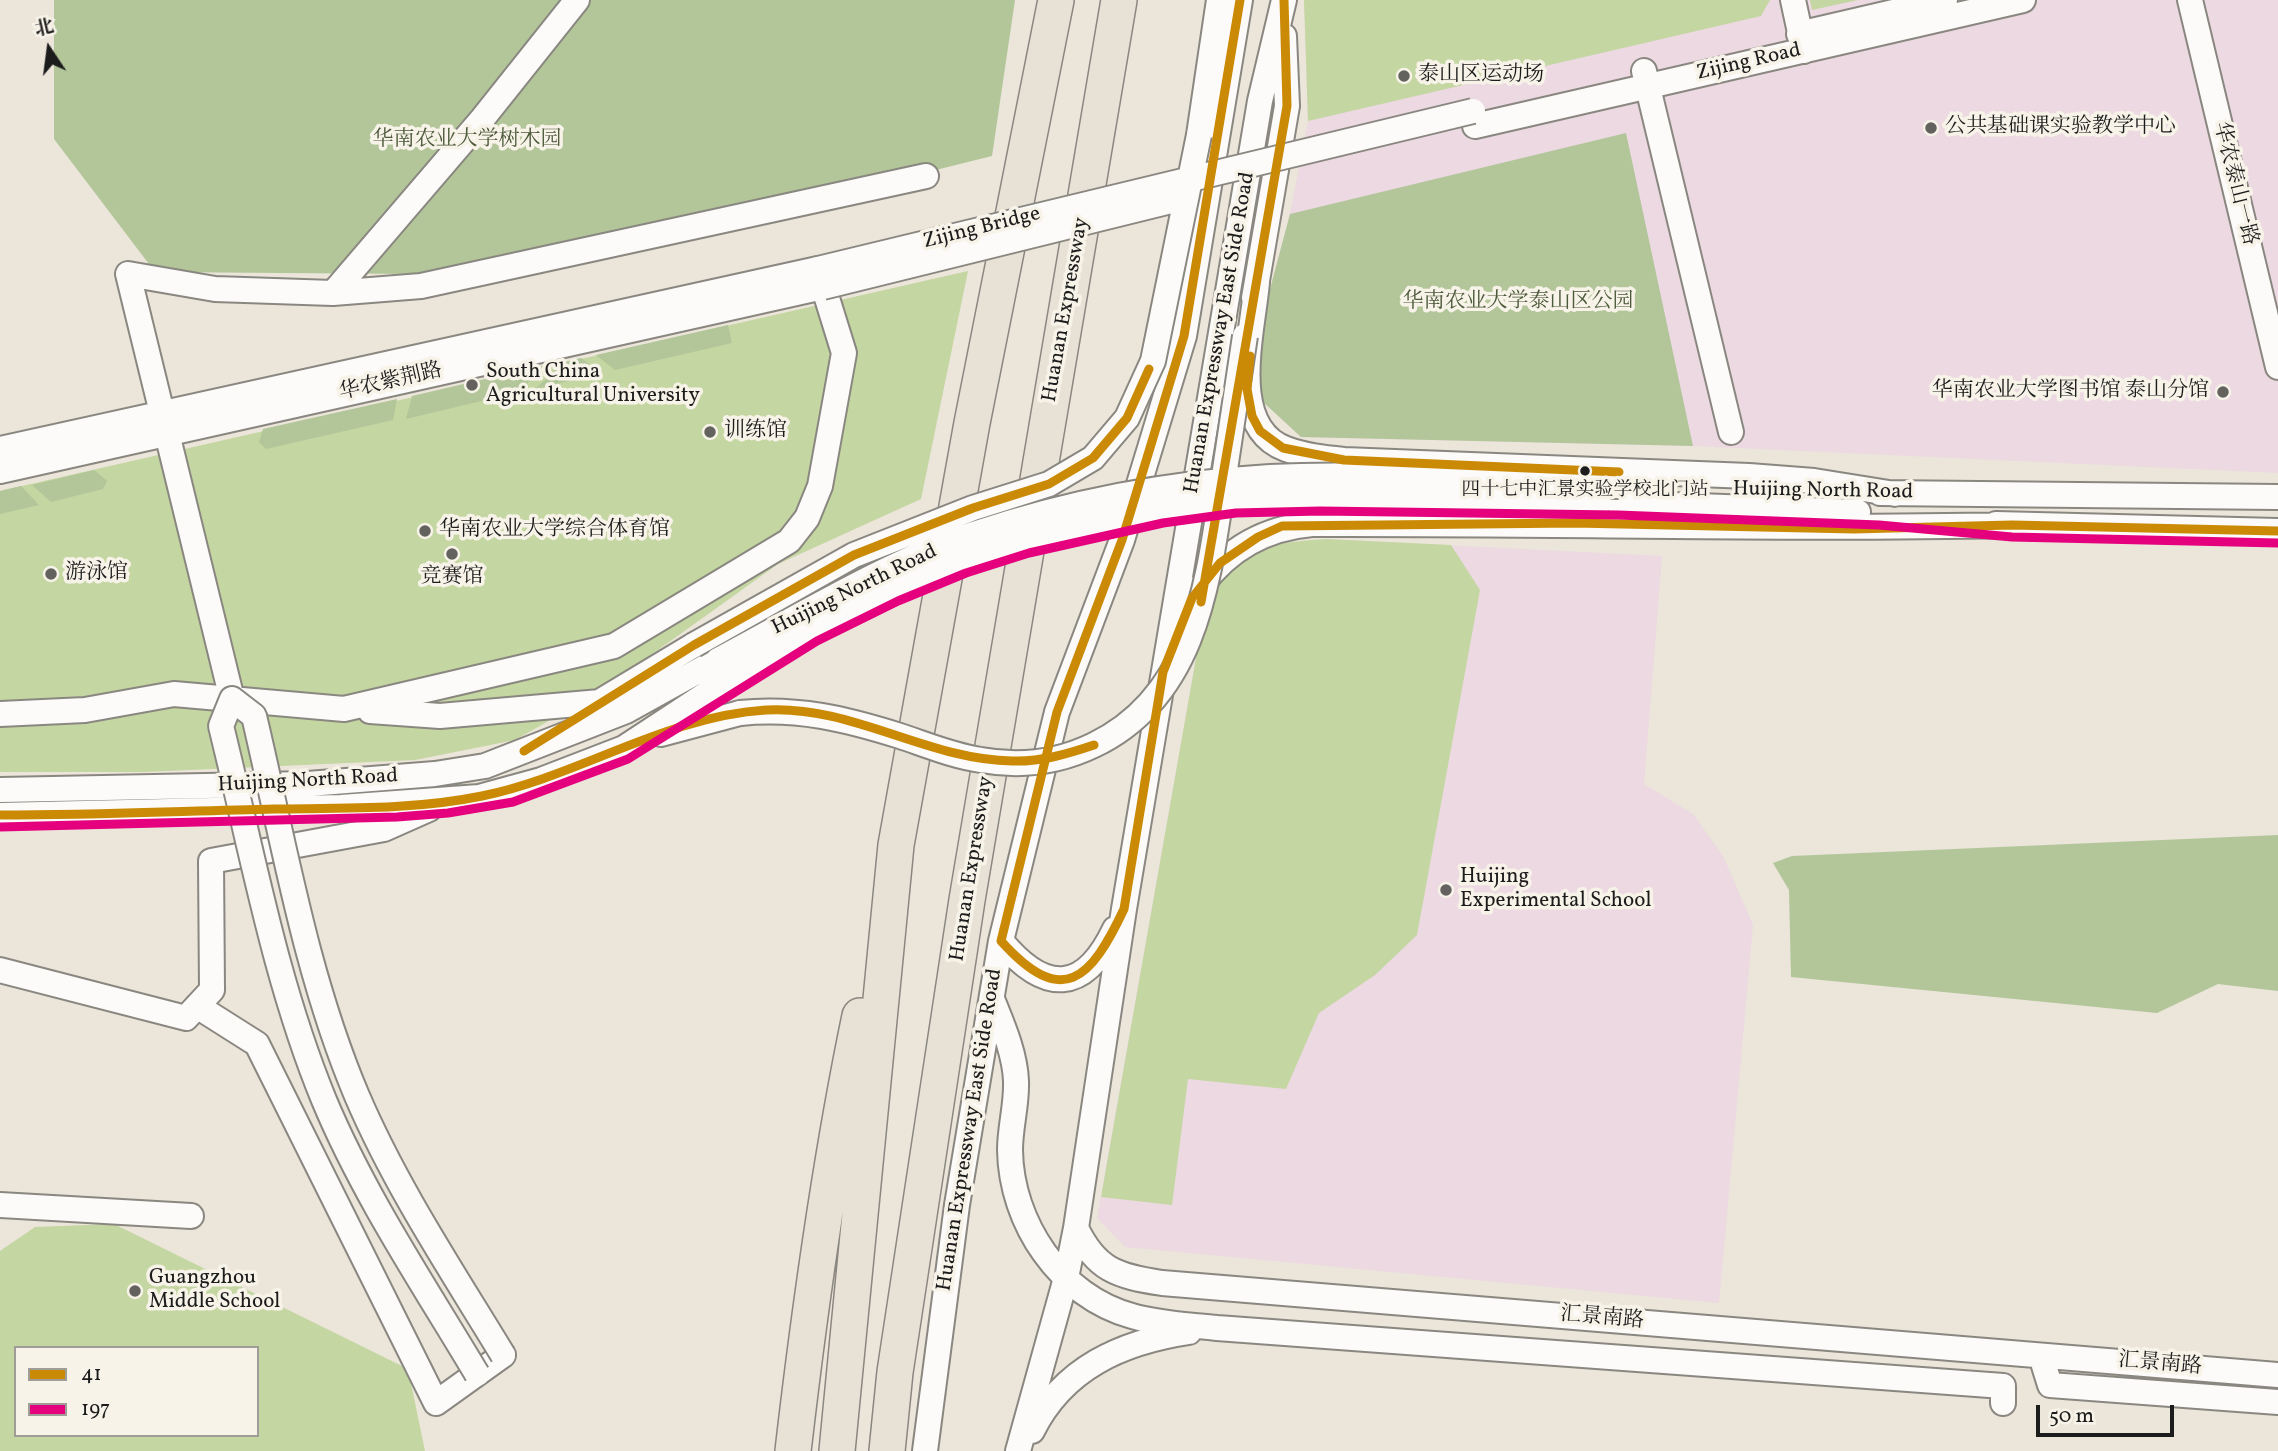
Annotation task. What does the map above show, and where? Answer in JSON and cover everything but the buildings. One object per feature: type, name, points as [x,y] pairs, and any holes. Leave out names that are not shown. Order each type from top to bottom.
[{"type":"highway","points":[[972,423],[1031,0]]},
{"type":"highway","points":[[793,1451],[819,1242],[841,1107],[896,845],[972,423],[1056,0]]},
{"type":"highway","name":"Huanan Expressway","points":[[887,1451],[897,1359],[967,900],[1043,438],[1074,280],[1119,0]]},
{"type":"highway","points":[[1074,280],[1139,0]]},
{"type":"highway","points":[[837,1451],[896,845]]},
{"type":"street","points":[[333,293],[483,118],[577,0]]},
{"type":"street","points":[[521,753],[694,645],[854,555],[973,508],[1049,484],[1093,458],[1127,418],[1153,361],[1179,248],[1219,0]]},
{"type":"street","name":"Huanan Expressway East Side Road","points":[[925,1451],[957,1205],[1001,941],[1056,712],[1122,540],[1184,336],[1240,0]]},
{"type":"street","points":[[1793,0],[1802,42]]},
{"type":"street","name":"Zijing Road","points":[[1802,42],[1945,0]]},
{"type":"street","name":"Zijing Road","points":[[1474,118],[1802,42],[1976,5],[2023,0]]},
{"type":"street","name":"华农泰山一路","points":[[2190,0],[2278,368]]},
{"type":"street","points":[[624,748],[694,723],[767,710],[817,713],[956,755],[982,761],[1023,763],[1069,755],[1109,738],[1128,725],[1162,692],[1176,670],[1198,618],[1213,550],[1245,336],[1257,282],[1287,106],[1284,3]]},
{"type":"street","name":"Huanan Expressway East Side Road","points":[[1020,1451],[1066,1278],[1076,1228],[1124,909],[1260,101],[1284,3]]},
{"type":"street","points":[[1646,78],[1731,432]]},
{"type":"street","name":"Zijing Bridge","points":[[820,278],[1474,118]]},
{"type":"street","points":[[477,1374],[369,1190],[325,1101],[306,1052],[286,985],[221,726],[232,699],[128,274],[215,289],[333,293],[421,286],[926,177]]},
{"type":"street","points":[[344,709],[614,646],[789,541],[807,518],[820,486],[844,353],[820,278]]},
{"type":"street","name":"华农紫荆路","points":[[0,449],[164,423],[820,278]]},
{"type":"street","points":[[1257,282],[1247,388],[1252,416],[1260,431],[1283,448],[1344,460],[1784,478],[1895,494]]},
{"type":"street","name":"华农紫荆路","points":[[0,471],[164,423]]},
{"type":"street","name":"Huijing North Road","points":[[1618,495],[2012,525],[2278,531]]},
{"type":"street","name":"Huijing North Road","points":[[0,790],[172,789],[372,780],[485,766],[722,671],[893,590],[962,561],[1084,526],[1161,511],[1235,501],[1618,495],[2278,497]]},
{"type":"street","points":[[1163,673],[1192,597],[1207,577],[1237,549],[1282,526],[1575,523],[1854,529],[2012,525]]},
{"type":"street","name":"Huijing North Road","points":[[0,815],[300,808],[446,801],[510,790],[624,748],[722,671]]},
{"type":"street","points":[[0,714],[85,710],[174,694],[440,716],[600,702]]},
{"type":"street","points":[[197,1006],[257,1044],[436,1403],[503,1356],[400,1182],[357,1096],[322,996],[254,716],[232,699]]},
{"type":"street","points":[[0,970],[186,1018],[212,990],[211,861],[384,829],[446,801]]},
{"type":"street","points":[[1001,941],[1025,968],[1041,976],[1058,980],[1076,977],[1099,956],[1124,909]]},
{"type":"street","points":[[992,998],[1013,1057],[1016,1078],[1010,1150],[1014,1189],[1026,1224],[1044,1253],[1084,1294],[1131,1316],[1217,1328]]},
{"type":"street","points":[[0,1205],[191,1216]]},
{"type":"street","name":"汇景南路","points":[[1076,1228],[1085,1246],[1100,1264],[1117,1273],[1162,1283],[2278,1375]]},
{"type":"street","points":[[1020,1451],[1055,1392],[1099,1361],[1152,1338],[1217,1328]]},
{"type":"street","name":"汇景南路","points":[[1217,1328],[2003,1386],[2003,1403]]},
{"type":"street","points":[[1717,1364],[1720,1329]]},
{"type":"street","name":"汇景南路","points":[[2041,1356],[2050,1385],[2278,1402]]},
{"type":"shaded area","points":[[1304,0],[2278,0],[2278,473],[1693,446],[1301,437],[1253,353],[1290,214],[1308,121]]},
{"type":"shaded area","name":"Huijing Experimental School","points":[[1325,539],[1662,556],[1644,784],[1693,814],[1723,856],[1753,925],[1719,1303],[1125,1247],[1097,1218],[1208,590]]},
{"type":"green space","name":"华南农业大学树木园","points":[[54,0],[1015,0],[992,156],[424,297],[417,274],[155,272],[54,139]]},
{"type":"green space","name":"泰山区运动场","points":[[1304,0],[1770,0],[1761,16],[1308,121]]},
{"type":"green space","points":[[1810,0],[1858,0],[1812,10]]},
{"type":"green space","name":"华南农业大学泰山区公园","points":[[1626,133],[1693,446],[1301,437],[1263,402],[1253,353],[1290,214]]},
{"type":"green space","name":"华南农业大学综合体育馆","points":[[968,271],[921,499],[778,564],[598,693],[515,740],[415,760],[145,772],[0,772],[0,491]]},
{"type":"green space","points":[[728,325],[732,343],[615,370],[596,355]]},
{"type":"green space","points":[[581,358],[602,373],[535,389],[564,362]]},
{"type":"green space","points":[[545,365],[519,392],[406,419],[412,396]]},
{"type":"green space","points":[[397,399],[393,420],[266,449],[259,442],[263,429]]},
{"type":"green space","points":[[94,470],[107,481],[103,489],[51,502],[32,485]]},
{"type":"green space","points":[[21,486],[39,505],[0,514],[0,491]]},
{"type":"green space","points":[[1325,539],[1451,545],[1480,590],[1417,935],[1375,975],[1319,1013],[1286,1089],[1188,1079],[1172,1205],[1101,1197],[1208,590],[1237,565],[1260,551],[1286,543]]},
{"type":"green space","points":[[2278,835],[2278,991],[2218,984],[2157,1013],[1791,977],[1789,890],[1773,863],[1792,856]]},
{"type":"green space","name":"Guangzhou Middle School","points":[[114,1224],[408,1369],[425,1451],[0,1451],[0,1251],[35,1227]]},
{"type":"transit line","name":"41","points":[[1240,0],[1184,336],[1122,540],[1057,712],[1001,941],[1023,962],[1042,975],[1058,980],[1073,977],[1087,968],[1100,953],[1124,909],[1163,672],[1192,598],[1220,563],[1258,537],[1282,526],[1575,523],[1854,529],[2012,525],[2278,531]]},
{"type":"transit line","name":"41","points":[[1201,602],[1287,106],[1284,0]]},
{"type":"transit line","name":"41","points":[[1250,356],[1247,389],[1252,416],[1260,431],[1283,448],[1344,460],[1619,472]]},
{"type":"transit line","name":"41","points":[[524,751],[694,645],[854,555],[973,508],[1049,484],[1093,458],[1127,418],[1149,369]]},
{"type":"transit line","name":"197","points":[[0,827],[397,817],[448,813],[513,802],[628,759],[817,641],[898,601],[966,573],[1029,553],[1163,523],[1236,513],[1320,511],[1618,515],[1879,525],[2012,537],[2278,543]]},
{"type":"transit line","name":"41","points":[[0,815],[379,807],[456,801],[518,787],[693,723],[766,710],[829,716],[950,752],[981,758],[1012,761],[1044,759],[1094,745]]},
{"type":"place","name":"泰山区运动场","points":[[1404,76]]},
{"type":"place","name":"公共基础课实验教学中心","points":[[1931,128]]},
{"type":"place","name":"South China Agricultural University","points":[[472,385]]},
{"type":"place","name":"华南农业大学图书馆 泰山分馆","points":[[2223,392]]},
{"type":"place","name":"训练馆","points":[[710,432]]},
{"type":"place","name":"四十七中汇景实验学校北门站","points":[[1585,471]]},
{"type":"place","name":"华南农业大学综合体育馆","points":[[425,531]]},
{"type":"place","name":"竞赛馆","points":[[452,554]]},
{"type":"place","name":"游泳馆","points":[[51,574]]},
{"type":"place","name":"Huijing Experimental School","points":[[1446,890]]},
{"type":"place","name":"Guangzhou Middle School","points":[[135,1291]]}]
